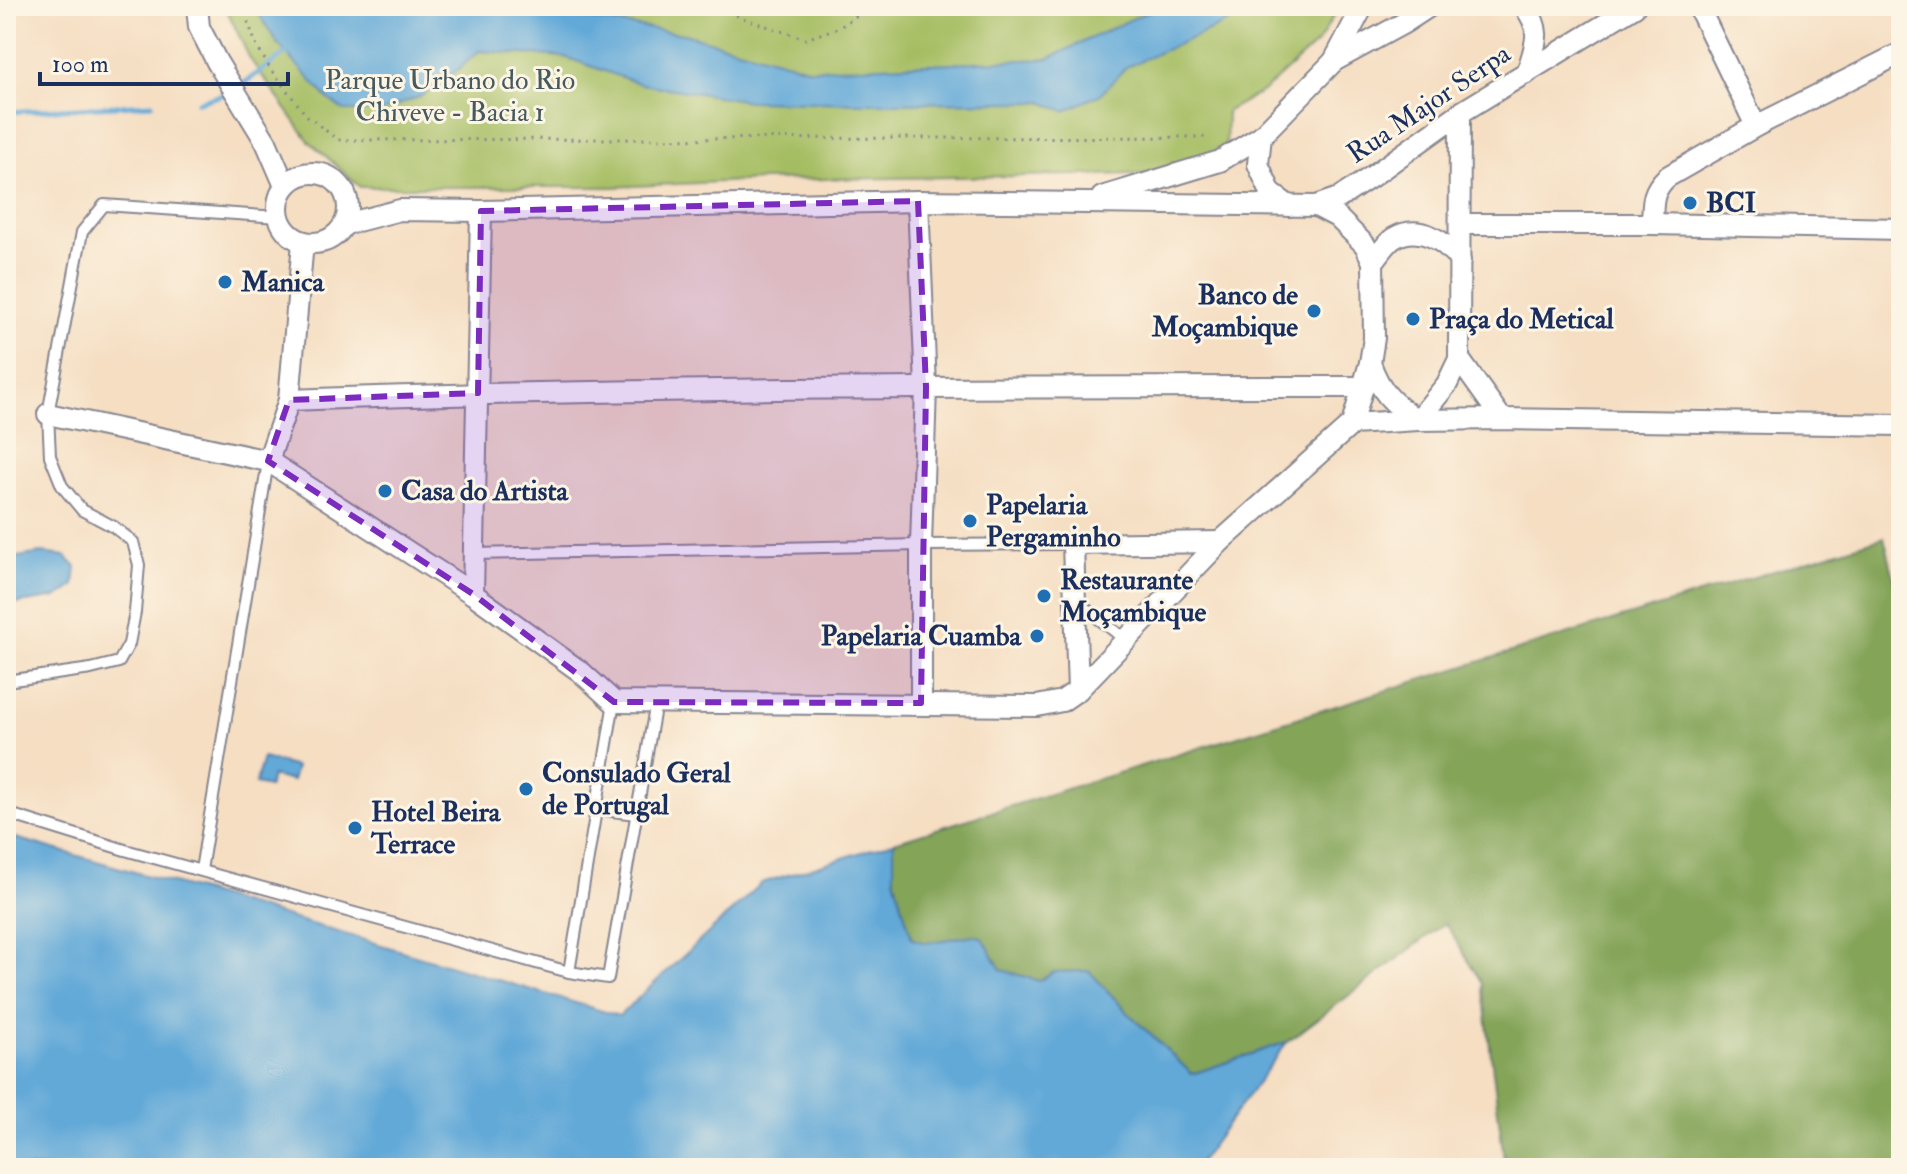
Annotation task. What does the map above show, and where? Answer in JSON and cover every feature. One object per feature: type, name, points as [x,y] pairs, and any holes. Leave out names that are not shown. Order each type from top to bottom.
[{"type":"street","points":[[197,6],[199,27],[266,142],[285,186]]},
{"type":"street","points":[[1082,202],[1220,161],[1261,136],[1334,61],[1363,6]]},
{"type":"street","points":[[1334,61],[1430,6]]},
{"type":"street","points":[[1524,6],[1533,17],[1537,39],[1527,73]]},
{"type":"street","name":"Rua Major Serpa","points":[[400,210],[481,211],[918,201],[1316,206],[1339,198],[1460,113],[1635,6]]},
{"type":"street","points":[[1698,6],[1756,126]]},
{"type":"street","points":[[1652,224],[1653,198],[1657,186],[1667,177],[1756,126],[1901,53]]},
{"type":"street","points":[[1418,420],[1447,384],[1459,359],[1460,113]]},
{"type":"street","points":[[1261,136],[1258,164],[1271,193],[1289,206]]},
{"type":"street","points":[[266,142],[306,173]]},
{"type":"street","points":[[306,173],[331,176],[347,195],[349,210],[346,224],[335,237],[319,243],[303,242],[292,237],[279,217],[279,201],[285,186],[306,173]]},
{"type":"street","points":[[347,195],[400,210]]},
{"type":"street","points":[[918,201],[926,387],[921,545],[921,703]]},
{"type":"street","points":[[48,414],[268,461],[473,594],[581,672],[614,702],[1037,706],[1062,701],[1078,690],[1220,542],[1352,424],[1364,387],[1374,338],[1373,262],[1356,235],[1337,217],[1316,206]]},
{"type":"street","points":[[346,224],[400,210]]},
{"type":"street","points":[[473,594],[481,211]]},
{"type":"street","points":[[1460,224],[1901,229]]},
{"type":"street","points":[[1373,262],[1393,238],[1421,232],[1434,236],[1460,261]]},
{"type":"street","points":[[268,461],[289,400],[303,242]]},
{"type":"street","points":[[1459,359],[1502,419]]},
{"type":"street","points":[[1370,363],[1390,400],[1418,420]]},
{"type":"street","points":[[289,400],[478,393],[926,387],[1364,387]]},
{"type":"street","points":[[1352,424],[1502,419],[1901,425]]},
{"type":"street","points":[[1078,690],[1073,544],[1220,542]]},
{"type":"lane","points":[[6,681],[119,662],[129,644],[135,612],[139,565],[133,542],[114,527],[82,510],[62,486],[50,456],[48,414],[82,232],[104,205],[279,217]]},
{"type":"lane","points":[[201,870],[268,461]]},
{"type":"lane","points":[[474,554],[1073,544]]},
{"type":"lane","points":[[1074,600],[1126,640]]},
{"type":"lane","points":[[569,972],[614,702]]},
{"type":"lane","points":[[6,813],[125,850],[569,972],[608,978],[656,702]]},
{"type":"lane","points":[[596,809],[636,814]]},
{"type":"path","points":[[245,6],[257,47],[271,70],[306,115],[338,140],[1210,137]]},
{"type":"path","points":[[714,6],[806,39],[840,27],[863,11],[902,13],[901,6]]},
{"type":"highlighted area","points":[[918,201],[926,387],[921,703],[614,702],[473,594],[268,461],[289,400],[478,393],[481,211]]},
{"type":"green space","name":"Parque Urbano do Rio Chiveve - Bacia 1","points":[[225,6],[1339,6],[1319,41],[1265,90],[1227,111],[1226,151],[1143,174],[764,180],[612,187],[360,187],[309,141],[250,59]]},
{"type":"green space","points":[[1884,537],[1901,606],[1901,1168],[1505,1168],[1482,983],[1445,923],[1287,1042],[1192,1074],[1089,971],[1054,972],[1040,981],[1001,970],[983,938],[974,935],[926,943],[912,939],[894,878],[894,842]]},
{"type":"water","points":[[256,6],[510,6],[684,34],[811,69],[1047,59],[1159,6],[1246,6],[1229,22],[1126,67],[1101,94],[1065,111],[1042,102],[749,101],[641,84],[565,57],[479,51],[421,96],[383,111],[344,111],[327,98],[278,44]]},
{"type":"water","points":[[41,553],[65,556],[76,567],[74,586],[58,597],[6,605],[6,559]]},
{"type":"water","points":[[263,758],[296,767],[292,781],[272,776],[269,787],[255,784]]},
{"type":"water","points":[[12,837],[619,1016],[762,883],[894,842],[894,878],[912,939],[926,943],[974,935],[983,938],[1001,970],[1039,981],[1054,972],[1089,971],[1192,1074],[1287,1042],[1200,1162],[1205,1168],[6,1168],[6,843]]},
{"type":"waterway","points":[[240,86],[290,50]]},
{"type":"waterway","points":[[198,102],[232,92]]},
{"type":"waterway","points":[[6,112],[152,104]]},
{"type":"place","name":"BCI","points":[[1690,203]]},
{"type":"place","name":"Manica","points":[[225,282]]},
{"type":"place","name":"Banco de Moçambique","points":[[1314,311]]},
{"type":"place","name":"Praça do Metical","points":[[1413,319]]},
{"type":"place","name":"Casa do Artista","points":[[385,491]]},
{"type":"place","name":"Papelaria Pergaminho","points":[[970,521]]},
{"type":"place","name":"Restaurante Moçambique","points":[[1044,596]]},
{"type":"place","name":"Papelaria Cuamba","points":[[1037,636]]},
{"type":"place","name":"Consulado Geral de Portugal","points":[[526,789]]},
{"type":"place","name":"Hotel Beira Terrace","points":[[355,828]]}]
